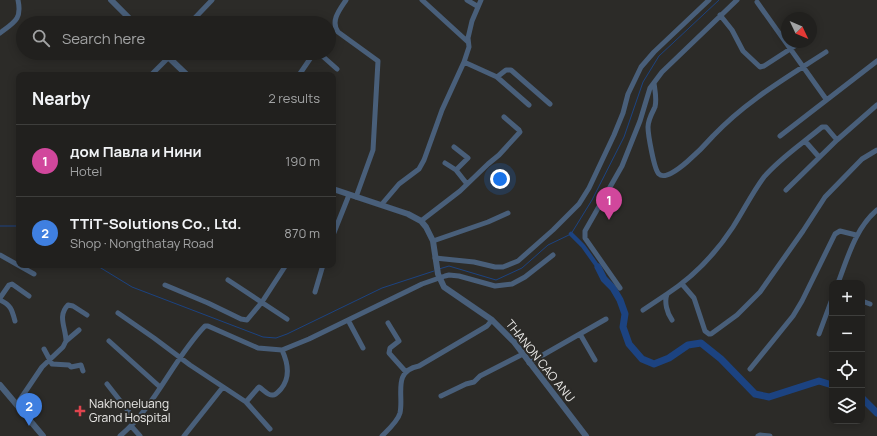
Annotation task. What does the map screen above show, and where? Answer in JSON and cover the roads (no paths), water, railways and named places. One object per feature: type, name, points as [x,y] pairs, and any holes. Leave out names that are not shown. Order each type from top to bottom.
[{"type":"street","points":[[18,0],[20,10],[18,16]]},
{"type":"street","points":[[111,0],[127,16]]},
{"type":"street","points":[[197,16],[212,0]]},
{"type":"street","points":[[336,16],[346,0]]},
{"type":"street","points":[[422,0],[468,42]]},
{"type":"street","points":[[467,0],[477,6]]},
{"type":"street","points":[[382,204],[399,184],[422,165],[442,110],[464,62],[469,46],[468,42],[472,22],[477,6],[481,0]]},
{"type":"street","points":[[436,258],[474,262],[495,268],[503,267],[518,261],[553,230],[579,204],[589,188],[614,135],[623,113],[628,94],[641,67],[654,52],[709,0]]},
{"type":"street","points":[[620,288],[585,238],[584,235],[588,224],[622,166],[640,122],[650,88],[720,15],[737,0]]},
{"type":"street","points":[[757,2],[826,99]]},
{"type":"street","points":[[720,15],[732,30],[743,51],[760,67],[764,66],[790,49]]},
{"type":"street","points":[[0,32],[16,19]]},
{"type":"street","points":[[336,29],[378,61],[373,150],[356,197]]},
{"type":"street","points":[[654,83],[656,94],[655,105],[648,127],[655,167],[658,174],[668,176],[686,162],[726,122],[748,103],[826,52]]},
{"type":"street","points":[[153,72],[162,60]]},
{"type":"street","points":[[171,60],[184,72]]},
{"type":"street","points":[[301,72],[309,60]]},
{"type":"street","points":[[327,60],[337,69]]},
{"type":"street","points":[[780,136],[877,61]]},
{"type":"street","points":[[464,62],[497,77],[529,105]]},
{"type":"street","points":[[497,77],[506,70],[511,70],[550,104]]},
{"type":"street","points":[[786,190],[837,140],[877,105]]},
{"type":"street","points":[[421,221],[460,191],[505,150],[520,132],[504,117]]},
{"type":"street","points":[[643,310],[682,284],[719,246],[734,226],[752,194],[764,177],[777,163],[824,127],[837,140]]},
{"type":"street","points":[[805,141],[819,157]]},
{"type":"street","points":[[454,147],[468,158],[456,170]]},
{"type":"street","points":[[682,284],[694,298],[705,331],[711,334],[737,315],[760,292],[825,198],[862,159],[877,150]]},
{"type":"street","points":[[445,163],[456,170],[467,184]]},
{"type":"street","points":[[336,190],[382,204],[412,215],[421,221],[426,227],[433,241],[439,276]]},
{"type":"street","points":[[336,228],[349,195]]},
{"type":"street","points":[[839,280],[856,236],[864,224],[877,210]]},
{"type":"street","points":[[433,241],[488,222],[508,213]]},
{"type":"street","points":[[750,369],[793,316],[808,290],[835,234],[840,231],[856,236]]},
{"type":"street","points":[[0,255],[16,264]]},
{"type":"street","points":[[120,436],[132,427],[180,358],[205,326],[258,348],[282,350],[310,339],[439,276],[449,275],[495,286],[512,284],[525,277],[553,255]]},
{"type":"street","points":[[23,268],[34,274]]},
{"type":"street","points":[[165,285],[244,320],[249,318],[262,302],[284,268]]},
{"type":"street","points":[[315,292],[322,268]]},
{"type":"street","name":"THANON CAO ANU","points":[[439,276],[444,287],[449,292],[492,320],[514,342],[586,436]]},
{"type":"street","points":[[228,280],[287,319]]},
{"type":"street","points":[[15,320],[13,310],[0,299],[9,285],[12,284],[29,296]]},
{"type":"street","points":[[667,294],[665,298],[668,314],[672,320]]},
{"type":"street","points":[[865,302],[870,304]]},
{"type":"street","points":[[66,341],[66,335],[62,325],[63,314],[66,306],[73,306],[87,315]]},
{"type":"street","points":[[819,334],[829,308]]},
{"type":"street","points":[[118,313],[180,358],[246,402],[270,428]]},
{"type":"street","points":[[529,362],[606,319]]},
{"type":"street","points":[[348,320],[364,348]]},
{"type":"street","points":[[385,435],[400,413],[401,384],[406,372],[474,334],[492,320]]},
{"type":"street","points":[[388,323],[399,340],[390,348],[389,353],[406,372]]},
{"type":"street","points":[[16,404],[42,367],[63,347],[66,341],[79,330]]},
{"type":"street","points":[[580,334],[595,360]]},
{"type":"street","points":[[109,341],[160,387]]},
{"type":"street","points":[[44,349],[53,364],[69,365],[72,367],[81,365],[83,371]]},
{"type":"street","points":[[246,402],[259,387],[268,394],[273,395],[276,394],[285,383],[288,370],[282,350]]},
{"type":"street","points":[[441,396],[466,384],[474,382],[480,376],[523,354]]},
{"type":"street","points":[[107,384],[136,421]]},
{"type":"street","points":[[0,385],[43,436]]},
{"type":"street","points":[[184,436],[223,387]]},
{"type":"street","points":[[132,427],[140,436]]},
{"type":"street","points":[[758,436],[770,436]]},
{"type":"waterway","points":[[439,269],[449,266],[496,280],[522,268],[548,245],[571,234],[592,200],[624,137],[643,82],[659,56],[719,0]]},
{"type":"waterway","points":[[0,226],[16,226]]},
{"type":"waterway","points":[[571,234],[583,246],[598,267]]},
{"type":"waterway","points":[[598,267],[604,279],[613,288],[620,300],[625,314],[623,327],[629,344],[642,359],[654,364],[669,358],[688,345],[701,343],[721,359],[755,394],[769,397],[819,381],[829,384]]},
{"type":"waterway","points":[[101,268],[132,287],[263,337],[276,338],[382,288],[434,271]]},
{"type":"waterway","points":[[865,401],[877,413]]},
{"type":"place","name":"дом Павла и Нини","points":[[609,220]]},
{"type":"place","name":"Nakhoneluang Grand Hospital","points":[[80,411]]},
{"type":"place","name":"TTiT-Solutions Co., Ltd.","points":[[29,426]]}]
